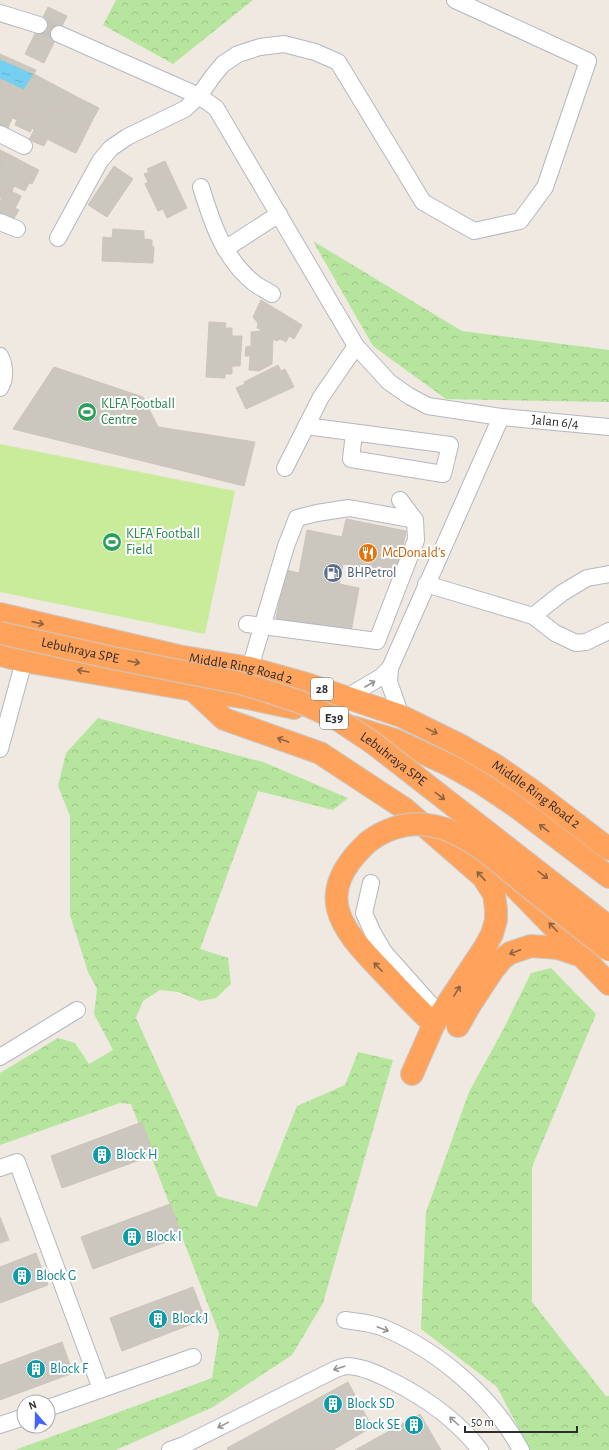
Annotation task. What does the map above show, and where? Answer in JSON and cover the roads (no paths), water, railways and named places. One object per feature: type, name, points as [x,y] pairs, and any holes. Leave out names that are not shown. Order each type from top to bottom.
[{"type":"highway","name":"Middle Ring Road 2","points":[[0,614],[178,656],[250,668],[307,684],[401,716],[458,744],[495,765],[533,791],[609,849]]},
{"type":"highway","name":"Lebuhraya SPE","points":[[0,633],[113,658],[240,683],[300,702],[337,719],[373,743],[609,926]]},
{"type":"highway","name":"Middle Ring Road 2","points":[[0,655],[24,661],[193,690],[243,697],[297,709],[395,740],[449,765],[491,789],[609,877]]},
{"type":"highway","points":[[193,690],[224,719],[320,753],[405,809],[484,877],[494,894],[496,920],[492,934],[444,1022],[412,1074]]},
{"type":"highway","name":"Lebuhraya SPE","points":[[320,753],[384,782],[415,802],[486,858],[609,984]]},
{"type":"highway","points":[[444,1022],[405,996],[357,945],[347,931],[338,910],[336,898],[338,885],[344,869],[356,854],[379,834],[409,824],[422,824],[449,830],[480,848],[609,950]]},
{"type":"highway","points":[[444,1022],[470,1005],[493,970],[502,959],[510,953],[531,946],[558,948],[580,955]]},
{"type":"street","points":[[58,238],[100,161],[111,148],[127,137],[185,109],[199,96],[223,64],[238,54],[260,47],[284,44],[315,52],[338,62],[423,202],[474,231],[520,221],[545,187],[588,61],[455,0]]},
{"type":"street","points":[[0,13],[39,25]]},
{"type":"street","name":"Jalan 6/4","points":[[59,34],[199,96],[216,108],[356,346],[389,382],[415,400],[428,406],[500,417],[609,427]]},
{"type":"street","points":[[0,134],[24,146]]},
{"type":"street","points":[[201,187],[210,218],[225,249],[235,265],[254,283],[272,294]]},
{"type":"street","points":[[225,249],[279,214]]},
{"type":"street","points":[[0,222],[16,229]]},
{"type":"street","points":[[286,468],[321,397],[356,346]]},
{"type":"street","points":[[0,356],[4,364],[3,384],[0,388]]},
{"type":"street","points":[[401,716],[389,682],[390,668],[500,417]]},
{"type":"street","points":[[306,426],[354,432],[450,446],[443,474],[351,459],[354,432]]},
{"type":"street","points":[[254,625],[377,641],[416,540],[415,520],[400,500]]},
{"type":"street","points":[[250,668],[254,625],[297,518],[316,513],[349,508],[415,520]]},
{"type":"street","points":[[533,616],[562,593],[587,578],[609,574]]},
{"type":"street","points":[[426,584],[533,616],[555,633],[576,643],[586,642],[609,631]]},
{"type":"street","points":[[388,610],[411,618]]},
{"type":"street","points":[[0,749],[24,661]]},
{"type":"street","points":[[347,697],[381,677],[390,668]]},
{"type":"street","points":[[371,883],[364,914],[373,933],[384,952],[444,1022]]},
{"type":"street","points":[[0,1057],[77,1010]]},
{"type":"street","points":[[0,1168],[17,1162],[101,1389]]},
{"type":"street","points":[[345,1320],[383,1328],[419,1346],[449,1367],[472,1387],[503,1422],[521,1450]]},
{"type":"street","points":[[56,1405],[193,1357]]},
{"type":"street","points":[[170,1450],[184,1445],[203,1443],[336,1369],[347,1366],[376,1373],[410,1390],[438,1408],[455,1422],[480,1450]]},
{"type":"street","points":[[0,1426],[16,1420]]},
{"type":"water","points":[[0,59],[34,74],[24,90],[0,79]]},
{"type":"tunnel","points":[[39,25],[59,34]]},
{"type":"place","name":"KLFA Football Centre","points":[[87,412]]},
{"type":"place","name":"KLFA Football Field","points":[[112,542]]},
{"type":"place","name":"McDonald's","points":[[368,553]]},
{"type":"place","name":"BHPetrol","points":[[333,573]]},
{"type":"place","name":"Block H","points":[[102,1155]]},
{"type":"place","name":"Block I","points":[[132,1237]]},
{"type":"place","name":"Block G","points":[[22,1276]]},
{"type":"place","name":"Block J","points":[[158,1319]]},
{"type":"place","name":"Block F","points":[[36,1369]]},
{"type":"place","name":"Block SD","points":[[333,1404]]},
{"type":"place","name":"Block SE","points":[[414,1425]]}]
